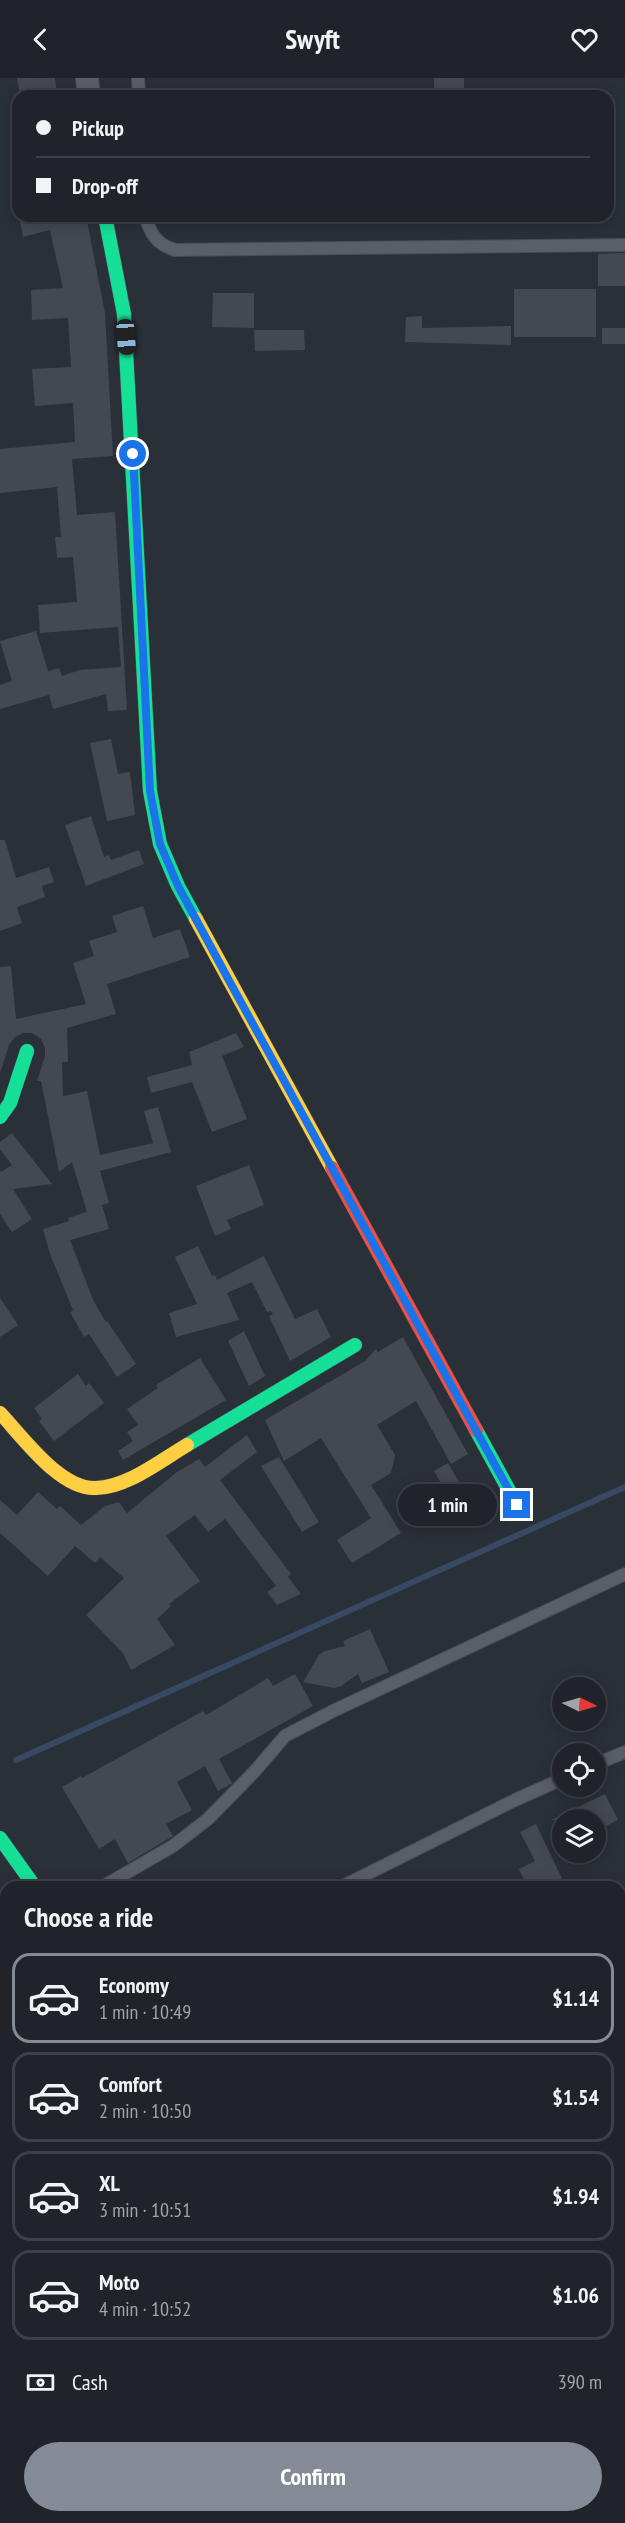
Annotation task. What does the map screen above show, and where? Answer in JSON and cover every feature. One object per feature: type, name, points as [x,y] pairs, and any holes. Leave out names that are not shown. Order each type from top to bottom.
[{"type":"main road","points":[[106,222],[124,314],[150,791],[160,844],[178,886],[226,975],[517,1505]]},
{"type":"main road","points":[[0,1117],[9,1103],[27,1051]]},
{"type":"main road","points":[[0,1413],[72,1483],[91,1488],[114,1484],[139,1473],[355,1345]]},
{"type":"main road","points":[[0,1838],[31,1881]]},
{"type":"lane","points":[[147,222],[150,233],[161,246],[175,250],[625,245]]},
{"type":"lane","points":[[112,1881],[173,1846],[208,1819],[285,1736],[333,1711],[625,1574]]},
{"type":"lane","points":[[606,1760],[625,1752]]},
{"type":"lane","points":[[353,1881],[552,1783]]},
{"type":"building","points":[[17,78],[55,78],[56,90],[19,90]]},
{"type":"building","points":[[434,78],[464,78],[464,90],[434,90]]},
{"type":"building","points":[[20,222],[87,222],[105,313],[113,456],[72,459],[77,515],[115,512],[127,710],[108,711],[106,694],[53,709],[49,695],[0,709],[0,685],[12,681],[0,641],[36,631],[48,671],[59,668],[62,676],[80,670],[121,667],[118,627],[40,633],[38,605],[77,602],[73,557],[57,558],[55,537],[61,537],[57,487],[0,493],[0,449],[75,442],[73,403],[35,406],[32,369],[71,367],[68,318],[32,320],[31,290],[63,288],[50,230],[23,237]]},
{"type":"building","points":[[625,253],[625,286],[598,286],[598,254]]},
{"type":"building","points":[[514,289],[596,289],[596,337],[514,337]]},
{"type":"building","points":[[213,293],[254,293],[254,328],[212,327]]},
{"type":"building","points":[[422,316],[422,328],[511,326],[511,345],[405,342],[406,317]]},
{"type":"building","points":[[602,328],[625,328],[625,344],[602,344]]},
{"type":"building","points":[[254,330],[304,330],[305,350],[255,351]]},
{"type":"building","points":[[111,739],[118,774],[130,772],[135,815],[107,821],[90,743]]},
{"type":"building","points":[[91,816],[104,857],[109,855],[111,860],[139,850],[144,864],[86,886],[65,825]]},
{"type":"building","points":[[0,840],[5,840],[16,878],[49,867],[54,882],[42,886],[45,897],[17,907],[22,923],[0,931]]},
{"type":"building","points":[[143,906],[153,938],[180,929],[190,957],[107,984],[116,1014],[67,1028],[68,1062],[62,1062],[63,1096],[87,1091],[100,1155],[153,1143],[144,1111],[158,1107],[171,1152],[100,1171],[109,1203],[102,1205],[109,1229],[70,1240],[94,1302],[136,1364],[117,1377],[89,1334],[84,1337],[70,1312],[73,1310],[50,1254],[43,1229],[69,1221],[68,1218],[87,1212],[72,1162],[59,1172],[41,1081],[37,1081],[45,1056],[45,1048],[41,1039],[32,1033],[23,1033],[15,1037],[9,1045],[0,1073],[0,967],[11,966],[16,1019],[86,1004],[73,963],[94,956],[89,941],[117,932],[112,916]]},
{"type":"building","points":[[236,1033],[244,1047],[222,1056],[247,1119],[212,1132],[192,1082],[151,1093],[147,1077],[192,1065],[189,1052]]},
{"type":"building","points":[[12,1133],[52,1184],[13,1189],[32,1219],[12,1232],[0,1214],[0,1170],[1,1172],[12,1165],[0,1149],[0,1142]]},
{"type":"building","points":[[249,1165],[264,1205],[227,1220],[231,1229],[215,1236],[196,1186]]},
{"type":"building","points":[[198,1246],[212,1276],[215,1275],[217,1280],[264,1256],[295,1319],[317,1309],[331,1337],[290,1361],[269,1316],[273,1314],[271,1311],[267,1312],[252,1282],[227,1293],[239,1320],[176,1337],[169,1313],[197,1304],[175,1257]]},
{"type":"building","points":[[0,1298],[18,1325],[0,1337]]},
{"type":"building","points":[[244,1331],[265,1376],[249,1386],[228,1341]]},
{"type":"building","points":[[403,1337],[468,1454],[451,1464],[416,1401],[377,1425],[395,1455],[391,1473],[371,1485],[401,1533],[352,1563],[337,1540],[371,1518],[321,1438],[284,1461],[265,1420],[365,1361],[376,1349],[378,1352]]},
{"type":"building","points":[[200,1358],[226,1400],[123,1460],[118,1451],[133,1441],[127,1432],[138,1425],[127,1409],[158,1388],[156,1385]]},
{"type":"building","points":[[78,1374],[86,1386],[89,1383],[104,1403],[54,1441],[39,1421],[42,1419],[34,1408]]},
{"type":"building","points":[[247,1435],[257,1452],[220,1480],[291,1574],[288,1577],[301,1594],[277,1605],[267,1592],[276,1586],[225,1519],[208,1532],[195,1515],[166,1536],[200,1581],[169,1604],[171,1606],[157,1619],[175,1645],[131,1670],[123,1653],[86,1615],[124,1578],[100,1557],[95,1563],[75,1546],[48,1576],[0,1533],[0,1500],[17,1515],[38,1492],[57,1509],[60,1506],[81,1525],[105,1506],[119,1502],[127,1513],[177,1472],[199,1459],[205,1467]]},
{"type":"building","points":[[279,1457],[319,1522],[302,1532],[261,1466]]},
{"type":"building","points":[[448,1463],[460,1484],[446,1492],[434,1471]]},
{"type":"building","points":[[370,1629],[389,1672],[362,1683],[358,1674],[334,1688],[303,1682],[319,1655],[325,1651],[345,1646],[343,1641]]},
{"type":"building","points":[[295,1674],[313,1706],[219,1759],[231,1784],[218,1791],[205,1766],[177,1782],[192,1810],[166,1824],[173,1836],[128,1863],[115,1839],[99,1849],[62,1787],[203,1711],[206,1715],[268,1678],[273,1686]]},
{"type":"building","points":[[606,1796],[618,1820],[606,1826],[606,1809],[574,1809]]},
{"type":"building","points":[[536,1824],[552,1858],[552,1863],[555,1863],[563,1881],[524,1881],[519,1869],[535,1861],[520,1832]]},
{"type":"waterway","points":[[16,1760],[625,1487]]},
{"type":"traffic: fast","points":[[106,222],[124,314],[150,791],[160,844],[178,886],[196,919]]},
{"type":"traffic: fast","points":[[0,1117],[10,1103],[27,1051]]},
{"type":"traffic: fast","points":[[187,1445],[355,1345]]},
{"type":"traffic: fast","points":[[476,1430],[517,1505]]},
{"type":"traffic: fast","points":[[0,1838],[31,1881]]},
{"type":"traffic: slow","points":[[196,919],[332,1168]]},
{"type":"traffic: slow","points":[[0,1413],[43,1460],[69,1480],[82,1486],[96,1488],[120,1483],[187,1445]]},
{"type":"traffic: jam","points":[[332,1168],[476,1430]]},
{"type":"route","points":[[133,454],[150,791],[160,844],[178,886],[226,975],[517,1505]]}]
